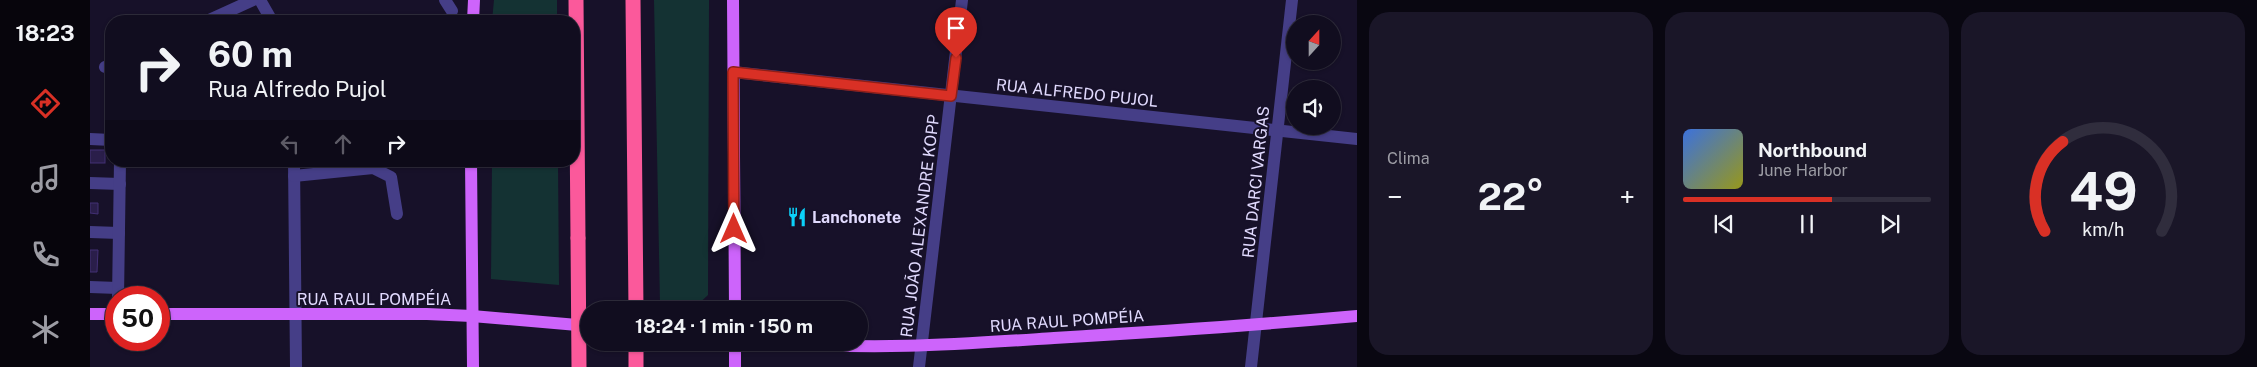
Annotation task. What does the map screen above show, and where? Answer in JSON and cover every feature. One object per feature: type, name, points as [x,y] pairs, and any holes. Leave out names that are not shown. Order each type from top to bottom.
[{"type":"highway","points":[[576,0],[576,15]]},
{"type":"highway","points":[[633,0],[636,301]]},
{"type":"highway","points":[[577,167],[579,367]]},
{"type":"highway","points":[[636,351],[636,367]]},
{"type":"main road","points":[[473,15],[474,0]]},
{"type":"main road","points":[[733,0],[735,301]]},
{"type":"main road","points":[[470,167],[473,367]]},
{"type":"main road","points":[[90,314],[105,314]]},
{"type":"main road","name":"RUA RAUL POMPÉIA","points":[[170,314],[472,316],[580,325]]},
{"type":"main road","name":"RUA RAUL POMPÉIA","points":[[868,348],[922,347],[1256,325],[1357,316]]},
{"type":"main road","points":[[735,351],[735,367]]},
{"type":"street","points":[[220,15],[253,0]]},
{"type":"street","points":[[260,0],[269,15]]},
{"type":"street","name":"RUA JOÃO ALEXANDRE KOPP","points":[[920,367],[940,168],[951,96],[962,0]]},
{"type":"street","name":"RUA DARCI VARGAS","points":[[1251,367],[1292,0]]},
{"type":"street","name":"RUA ALFREDO PUJOL","points":[[733,72],[1357,139]]},
{"type":"street","points":[[90,139],[105,140]]},
{"type":"street","points":[[118,286],[120,167]]},
{"type":"street","points":[[294,167],[296,367]]},
{"type":"street","points":[[294,176],[373,168],[391,177],[397,214]]},
{"type":"street","points":[[90,183],[120,184]]},
{"type":"street","points":[[90,232],[119,232]]},
{"type":"street","points":[[90,287],[105,290]]},
{"type":"green space","points":[[494,0],[557,0],[557,15],[493,15]]},
{"type":"green space","points":[[654,0],[709,0],[708,295],[702,301],[660,301]]},
{"type":"green space","points":[[492,167],[558,167],[559,285],[491,279]]},
{"type":"building","points":[[90,150],[105,150],[105,163],[90,163]]},
{"type":"building","points":[[90,203],[98,203],[98,214],[90,213]]},
{"type":"building","points":[[90,250],[98,250],[97,272],[90,272]]},
{"type":"place","name":"Lanchonete","points":[[797,217]]},
{"type":"route","points":[[734,229],[733,72],[951,96],[956,58]]}]
